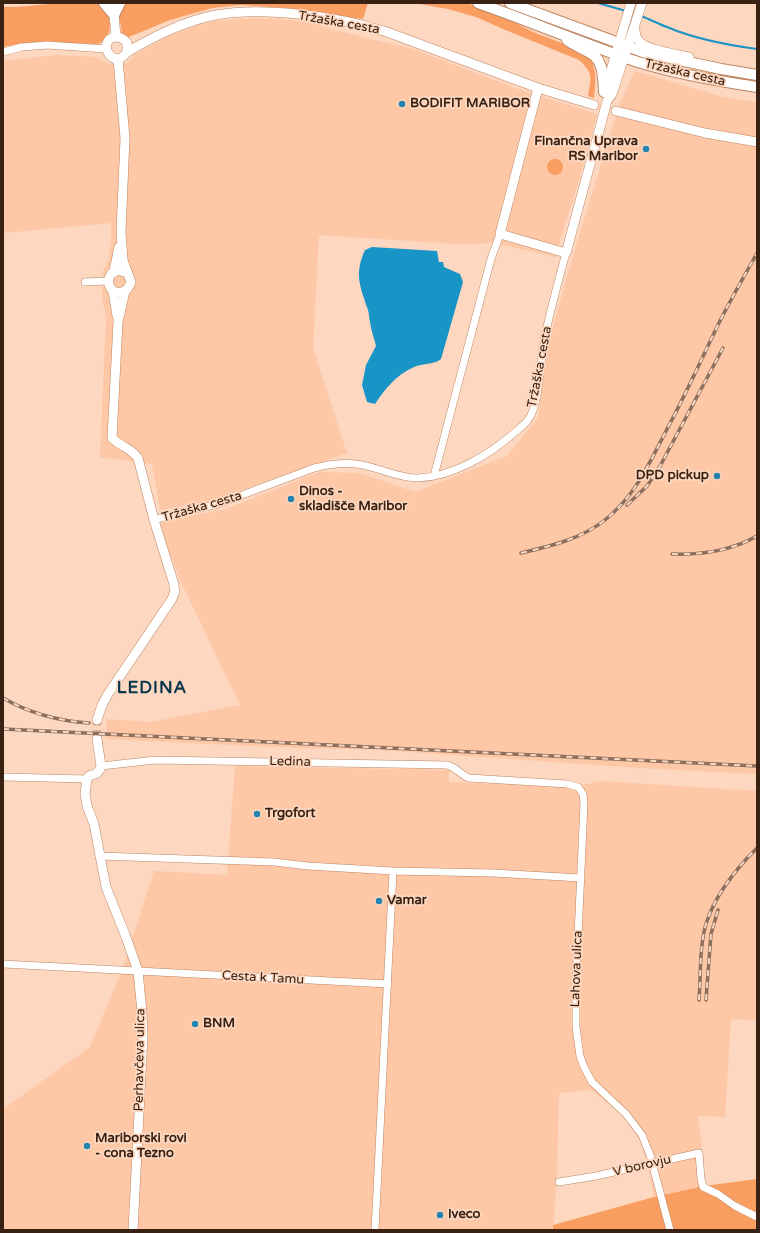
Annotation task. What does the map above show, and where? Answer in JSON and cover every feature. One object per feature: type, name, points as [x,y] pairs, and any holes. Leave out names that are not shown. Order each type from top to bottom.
[{"type":"main road","points":[[104,3],[114,15],[120,3]]},
{"type":"main road","name":"Tržaška cesta","points":[[478,3],[557,34],[620,56],[693,76],[757,87]]},
{"type":"main road","name":"Tržaška cesta","points":[[510,3],[623,45],[662,57],[757,75]]},
{"type":"main road","points":[[557,34],[593,55],[598,60],[603,72],[606,96]]},
{"type":"street","points":[[113,3],[114,15],[121,39],[128,46],[127,52]]},
{"type":"street","points":[[620,56],[623,45],[625,21],[631,3]]},
{"type":"street","points":[[623,45],[635,25],[641,4]]},
{"type":"street","name":"Tržaška cesta","points":[[157,35],[192,21],[216,15],[276,12],[307,16],[368,26],[538,88],[594,105]]},
{"type":"street","points":[[635,25],[635,34],[638,40],[645,45],[689,57],[700,65]]},
{"type":"street","points":[[157,35],[127,52],[118,59],[109,56],[106,50],[107,42],[110,40],[157,35]]},
{"type":"street","points":[[3,52],[22,47],[47,45],[106,50]]},
{"type":"street","name":"Tržaška cesta","points":[[118,322],[112,438],[116,442],[133,451],[138,458],[154,520],[218,504],[314,468],[341,463],[352,463],[402,476],[417,478],[449,472],[481,458],[497,447],[528,420],[536,400],[544,341],[566,252],[602,120],[606,96],[612,94],[620,56]]},
{"type":"street","points":[[118,59],[125,138],[121,232],[123,260],[126,273]]},
{"type":"street","points":[[434,476],[538,88]]},
{"type":"street","points":[[616,111],[705,133],[757,142]]},
{"type":"street","points":[[118,322],[113,291],[110,288],[108,281],[114,271],[121,232]]},
{"type":"street","points":[[500,234],[566,252]]},
{"type":"street","points":[[114,271],[121,270],[130,278],[130,285],[125,291],[118,322]]},
{"type":"street","points":[[86,282],[108,281]]},
{"type":"street","points":[[113,291],[125,291]]},
{"type":"street","points":[[97,720],[102,705],[108,694],[174,595],[175,588],[154,520]]},
{"type":"street","points":[[3,777],[87,779],[99,771],[101,766],[97,739]]},
{"type":"street","name":"Ledina","points":[[101,766],[156,760],[447,765],[455,768],[464,776],[474,779]]},
{"type":"street","name":"Perhavčeva ulica","points":[[87,779],[85,793],[87,806],[94,824],[106,887],[138,971],[143,1035],[133,1230]]},
{"type":"street","name":"Lahova ulica","points":[[474,779],[567,784],[578,787],[583,794],[584,804],[576,978],[576,1027],[580,1056],[584,1068],[592,1082],[626,1114],[642,1134],[670,1230]]},
{"type":"street","points":[[99,856],[274,862],[308,866],[393,871],[493,873],[581,878]]},
{"type":"street","points":[[375,1230],[393,871]]},
{"type":"street","name":"Cesta k Tamu","points":[[3,964],[388,984]]},
{"type":"street","name":"V borovju","points":[[559,1182],[596,1176],[699,1153],[703,1187],[718,1194],[734,1206],[757,1217]]},
{"type":"shaded area","points":[[60,3],[100,3],[106,10],[110,22],[108,35],[102,42],[97,44],[42,42],[24,43],[3,47],[3,7]]},
{"type":"shaded area","points":[[124,3],[368,3],[363,19],[286,8],[240,5],[212,8],[170,20],[129,37],[122,34],[119,14]]},
{"type":"shaded area","points":[[414,3],[469,4],[491,11],[533,32],[580,50],[594,60],[592,62],[595,75],[594,98],[588,96],[590,76],[587,69],[579,60],[476,17],[448,9]]},
{"type":"shaded area","points":[[254,18],[315,23],[330,29],[413,49],[515,88],[597,114],[576,190],[555,257],[494,243],[457,244],[319,235],[313,348],[347,453],[210,501],[160,510],[152,464],[100,457],[106,319],[102,297],[103,270],[108,262],[111,243],[111,223],[3,233],[3,61],[57,55],[96,57],[109,64],[121,65],[129,62],[134,54],[169,36],[192,27],[215,21]]},
{"type":"shaded area","points":[[635,71],[723,97],[757,102],[757,774],[639,768],[382,750],[273,747],[107,739],[106,719],[151,722],[240,705],[181,582],[160,527],[163,522],[226,509],[319,472],[359,473],[415,492],[507,456],[538,418],[549,342],[567,276],[619,105]]},
{"type":"shaded area","points":[[555,159],[562,164],[563,167],[558,174],[555,175],[548,170],[547,167],[552,160]]},
{"type":"shaded area","points":[[235,766],[449,770],[449,782],[572,787],[601,781],[757,791],[757,1020],[731,1019],[725,1117],[698,1116],[704,1186],[654,1197],[649,1169],[640,1141],[625,1117],[592,1090],[559,1093],[557,1173],[553,1230],[3,1230],[3,1109],[90,1047],[124,965],[154,871],[227,875]]},
{"type":"shaded area","points":[[757,1179],[757,1230],[553,1230],[553,1225],[654,1197],[704,1186]]},
{"type":"water","points":[[372,247],[437,251],[439,262],[443,262],[444,267],[460,274],[463,282],[441,359],[414,367],[396,378],[375,404],[367,402],[362,385],[366,365],[376,346],[359,280],[360,266],[365,250]]},
{"type":"waterway","points":[[598,3],[626,11]]},
{"type":"waterway","points":[[641,16],[700,38],[757,49]]},
{"type":"tunnel","points":[[97,720],[97,739]]},
{"type":"railway","points":[[521,553],[576,537],[596,527],[616,511],[625,501],[654,455],[732,298],[757,253]]},
{"type":"railway","points":[[627,505],[647,486],[659,468],[723,348]]},
{"type":"railway","points":[[672,554],[705,553],[726,549],[757,536]]},
{"type":"railway","points":[[3,698],[23,708],[44,715],[89,723]]},
{"type":"railway","points":[[3,729],[757,766]]},
{"type":"railway","points":[[699,1000],[702,943],[710,913],[727,883],[757,848]]},
{"type":"railway","points":[[706,1000],[711,934],[718,910]]},
{"type":"place","name":"BODIFIT MARIBOR","points":[[402,104]]},
{"type":"place","name":"Finančna Uprava RS Maribor","points":[[646,149]]},
{"type":"place","name":"DPD pickup","points":[[717,476]]},
{"type":"place","name":"Dinos - skladišče Maribor","points":[[291,499]]},
{"type":"place","name":"Trgofort","points":[[257,814]]},
{"type":"place","name":"Vamar","points":[[379,901]]},
{"type":"place","name":"BNM","points":[[195,1024]]},
{"type":"place","name":"Mariborski rovi - cona Tezno","points":[[87,1146]]},
{"type":"place","name":"Iveco","points":[[440,1215]]},
{"type":"district","name":"LEDINA","points":[[152,689]]}]
